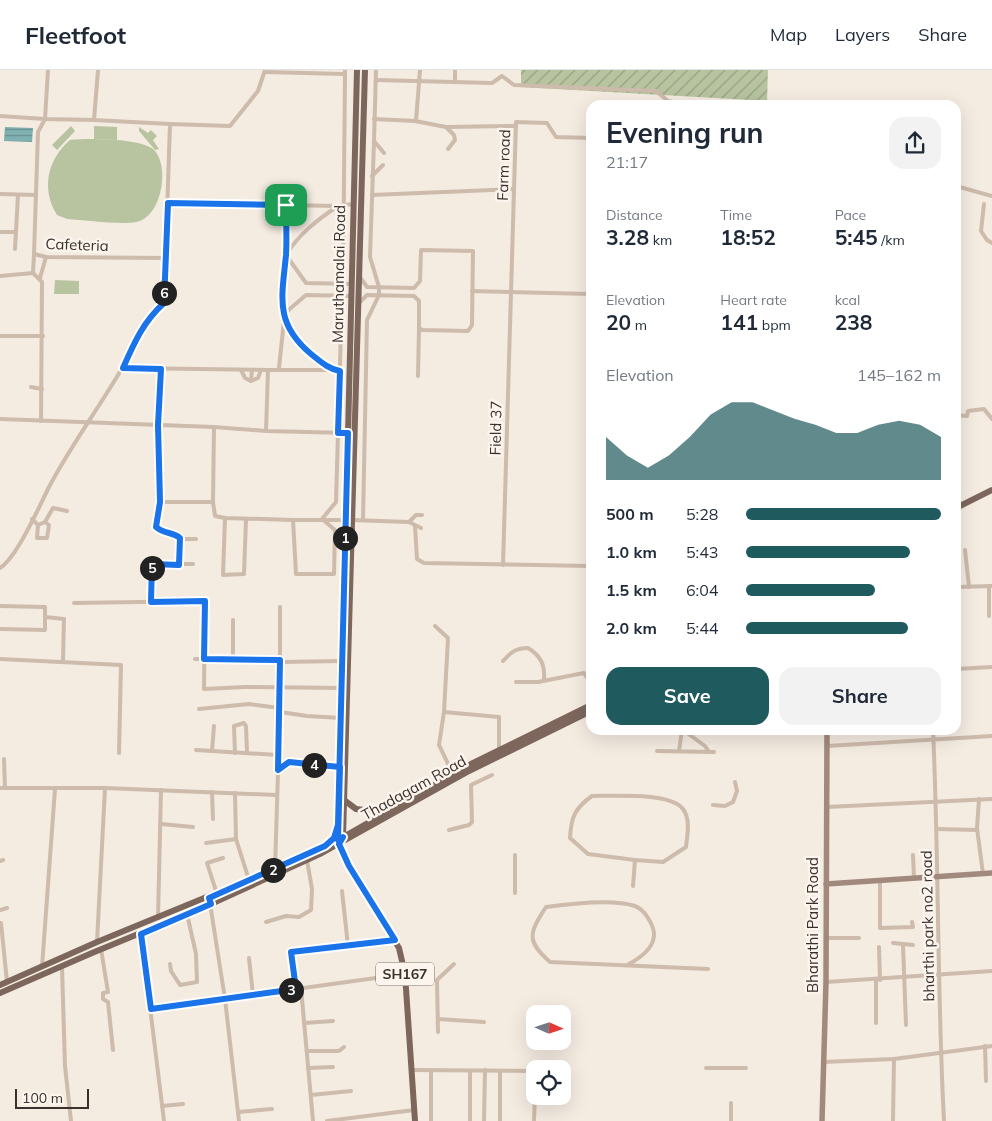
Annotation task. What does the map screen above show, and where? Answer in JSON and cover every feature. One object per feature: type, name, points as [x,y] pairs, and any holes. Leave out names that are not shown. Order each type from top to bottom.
[{"type":"main road","name":"Maruthamalai Road","points":[[340,840],[344,800],[348,433],[357,70]]},
{"type":"main road","name":"Maruthamalai Road","points":[[340,840],[338,825],[342,661],[357,306],[364,70]]},
{"type":"main road","points":[[961,506],[992,490]]},
{"type":"main road","name":"Thadagam Road","points":[[0,985],[97,942],[158,918],[210,901],[307,860],[384,812],[453,774],[586,707]]},
{"type":"main road","name":"Thadagam Road","points":[[0,993],[186,914],[210,901],[217,894],[340,840],[469,771],[586,713]]},
{"type":"main road","name":"Bharathi Park Road","points":[[822,1121],[826,982],[827,735]]},
{"type":"main road","points":[[344,800],[360,810],[384,812]]},
{"type":"main road","points":[[325,846],[334,838],[338,825]]},
{"type":"main road","name":"SH167","points":[[340,840],[349,866],[400,948],[405,974],[414,1121]]},
{"type":"main road","points":[[826,884],[992,874]]},
{"type":"street","name":"Cafeteria","points":[[48,70],[45,119],[38,132],[34,254],[46,257],[166,258]]},
{"type":"street","points":[[94,120],[98,70]]},
{"type":"street","points":[[363,520],[367,320],[379,295],[379,288],[370,257],[376,70]]},
{"type":"street","points":[[416,121],[420,70]]},
{"type":"street","points":[[455,70],[455,82]]},
{"type":"street","points":[[376,80],[492,83],[502,76],[503,70]]},
{"type":"street","points":[[0,116],[230,126],[258,91],[265,71],[345,72],[343,284]]},
{"type":"street","points":[[502,76],[514,85],[656,91],[667,100]]},
{"type":"street","points":[[374,119],[416,121],[446,127],[516,126]]},
{"type":"street","name":"Farm road","points":[[510,292],[516,122],[543,122],[549,125],[556,137],[586,138]]},
{"type":"street","points":[[0,568],[5,565],[18,546],[58,469],[123,368],[138,332],[150,316],[164,303],[170,124]]},
{"type":"street","points":[[446,127],[454,135],[455,140],[448,149]]},
{"type":"street","points":[[374,141],[384,154]]},
{"type":"street","points":[[372,176],[383,165]]},
{"type":"street","points":[[961,187],[992,196]]},
{"type":"street","points":[[372,195],[514,189]]},
{"type":"street","points":[[0,194],[36,195]]},
{"type":"street","points":[[15,249],[18,195]]},
{"type":"street","points":[[168,203],[338,206],[353,204]]},
{"type":"street","points":[[984,204],[981,231],[987,240],[992,243]]},
{"type":"street","points":[[279,368],[284,320],[281,287],[286,255],[286,205]]},
{"type":"street","points":[[286,255],[302,234],[316,220],[338,206]]},
{"type":"street","points":[[0,232],[16,232]]},
{"type":"street","points":[[358,274],[367,287],[414,288],[420,281],[421,250],[473,251],[472,325],[468,331],[426,331],[419,328]]},
{"type":"street","points":[[34,254],[34,273]]},
{"type":"street","points":[[286,255],[306,282],[352,284]]},
{"type":"street","points":[[42,421],[43,336],[40,278],[46,257]]},
{"type":"street","points":[[0,276],[34,273],[40,278]]},
{"type":"street","points":[[472,291],[586,294]]},
{"type":"street","name":"Field 37","points":[[504,565],[510,292]]},
{"type":"street","points":[[284,314],[306,295],[351,296]]},
{"type":"street","points":[[322,519],[336,502],[342,295]]},
{"type":"street","points":[[357,306],[367,295],[414,296],[419,301],[418,376]]},
{"type":"street","points":[[284,320],[299,343],[331,370]]},
{"type":"street","points":[[0,336],[43,336]]},
{"type":"street","points":[[123,368],[241,370],[279,368],[340,371]]},
{"type":"street","points":[[161,369],[158,425],[160,502],[156,527],[163,533],[176,535],[180,539],[196,540]]},
{"type":"street","points":[[241,370],[245,378],[251,381],[258,378],[261,370]]},
{"type":"street","points":[[251,381],[252,370]]},
{"type":"street","points":[[266,430],[268,370]]},
{"type":"street","points":[[31,387],[42,388]]},
{"type":"street","points":[[961,416],[967,416],[968,411],[984,409],[992,419]]},
{"type":"street","points":[[0,419],[348,433]]},
{"type":"street","points":[[214,427],[213,502],[215,516],[246,519],[409,522],[421,528]]},
{"type":"street","points":[[160,502],[213,502]]},
{"type":"street","points":[[38,525],[45,522],[53,508],[67,511]]},
{"type":"street","points":[[409,522],[416,515],[422,515]]},
{"type":"street","points":[[225,518],[223,574],[244,574],[246,519]]},
{"type":"street","points":[[32,519],[38,525]]},
{"type":"street","points":[[293,520],[296,574],[334,574],[335,530],[322,519]]},
{"type":"street","points":[[38,525],[36,538],[47,538],[49,525],[45,522]]},
{"type":"street","points":[[415,526],[417,559],[424,563],[586,566]]},
{"type":"street","points":[[179,565],[180,539]]},
{"type":"street","points":[[965,550],[969,587]]},
{"type":"street","points":[[151,602],[152,564],[193,564]]},
{"type":"street","points":[[961,587],[991,586],[989,616]]},
{"type":"street","points":[[74,603],[205,601],[204,689],[342,688]]},
{"type":"street","points":[[0,606],[45,607],[44,630],[0,629]]},
{"type":"street","points":[[275,869],[280,710],[280,608]]},
{"type":"street","points":[[45,617],[64,618],[63,661]]},
{"type":"street","points":[[232,620],[233,659]]},
{"type":"street","points":[[435,626],[448,638],[444,712],[439,745],[453,774]]},
{"type":"street","points":[[503,661],[510,653],[519,648],[528,648],[542,660],[545,668],[544,679]]},
{"type":"street","points":[[195,659],[342,661]]},
{"type":"street","points":[[0,660],[63,661],[121,665],[118,753]]},
{"type":"street","points":[[961,668],[992,667]]},
{"type":"street","points":[[516,682],[538,682],[544,679],[584,673],[586,676]]},
{"type":"street","points":[[199,709],[249,704],[307,716],[341,718]]},
{"type":"street","points":[[444,712],[499,717],[499,750]]},
{"type":"street","points":[[235,753],[234,726],[244,723],[246,726],[247,753]]},
{"type":"street","points":[[212,751],[214,726]]},
{"type":"street","points":[[679,751],[681,735]]},
{"type":"street","points":[[657,751],[712,752],[689,735]]},
{"type":"street","name":"bharthi park no2 road","points":[[934,735],[939,877],[940,1052],[944,1121]]},
{"type":"street","points":[[827,746],[992,736]]},
{"type":"street","points":[[196,750],[278,755]]},
{"type":"street","points":[[4,759],[5,788]]},
{"type":"street","points":[[278,770],[289,762],[340,767]]},
{"type":"street","points":[[449,830],[470,825],[472,822],[471,785],[492,775]]},
{"type":"street","points":[[713,805],[724,806],[734,802],[737,791],[735,782]]},
{"type":"street","points":[[0,788],[105,788],[276,795]]},
{"type":"street","points":[[97,942],[105,788]]},
{"type":"street","points":[[42,967],[55,789]]},
{"type":"street","points":[[158,918],[161,790]]},
{"type":"street","points":[[212,792],[213,819]]},
{"type":"street","points":[[235,793],[236,839],[249,880]]},
{"type":"street","points":[[592,796],[649,797],[671,801],[683,809],[688,824],[686,848],[663,862],[635,860],[588,854],[570,838],[570,820],[583,802],[592,796]]},
{"type":"street","points":[[827,807],[992,799]]},
{"type":"street","points":[[979,800],[977,830],[983,874]]},
{"type":"street","points":[[161,824],[193,827]]},
{"type":"street","points":[[937,829],[977,830]]},
{"type":"street","points":[[206,843],[236,839]]},
{"type":"street","points":[[515,855],[516,893]]},
{"type":"street","points":[[913,855],[914,878]]},
{"type":"street","points":[[217,894],[207,863],[223,858]]},
{"type":"street","points":[[266,922],[286,916],[299,917],[311,910],[312,888],[307,860]]},
{"type":"street","points":[[633,886],[635,860]]},
{"type":"street","points":[[880,880],[880,928],[913,927],[912,922]]},
{"type":"street","points":[[342,891],[348,946]]},
{"type":"street","points":[[210,901],[225,999],[238,1121]]},
{"type":"street","points":[[629,964],[643,956],[654,939],[653,927],[643,911],[637,906],[620,904],[546,906],[536,922],[532,940],[535,949],[550,962],[708,969]]},
{"type":"street","points":[[0,910],[7,908]]},
{"type":"street","points":[[170,964],[171,971],[180,985],[197,982],[196,954],[186,914]]},
{"type":"street","points":[[1,923],[7,982]]},
{"type":"street","points":[[141,934],[164,1121]]},
{"type":"street","points":[[826,938],[859,938]]},
{"type":"street","points":[[296,989],[291,952],[395,940]]},
{"type":"street","points":[[893,943],[904,946],[913,945]]},
{"type":"street","points":[[904,946],[906,1026]]},
{"type":"street","points":[[876,1023],[879,947]]},
{"type":"street","points":[[101,949],[108,992],[103,993],[103,998],[108,1002],[113,1050]]},
{"type":"street","points":[[249,958],[253,995]]},
{"type":"street","points":[[438,1032],[437,980],[454,964]]},
{"type":"street","points":[[62,967],[65,1066],[71,1121]]},
{"type":"street","points":[[826,982],[904,979],[992,972]]},
{"type":"street","points":[[151,1009],[405,974]]},
{"type":"street","points":[[301,988],[313,1121]]},
{"type":"street","points":[[438,1019],[484,1022]]},
{"type":"street","points":[[304,1024],[333,1021]]},
{"type":"street","points":[[985,1046],[986,1081]]},
{"type":"street","points":[[824,1062],[894,1059],[992,1046]]},
{"type":"street","points":[[307,1051],[339,1051],[344,1047]]},
{"type":"street","points":[[893,1121],[894,1059]]},
{"type":"street","points":[[308,1068],[333,1067]]},
{"type":"street","points":[[706,1068],[746,1068]]},
{"type":"street","points":[[412,1070],[526,1071]]},
{"type":"street","points":[[431,1070],[432,1121]]},
{"type":"street","points":[[484,1121],[485,1070]]},
{"type":"street","points":[[470,1071],[470,1121]]},
{"type":"street","points":[[500,1071],[500,1121]]},
{"type":"street","points":[[311,1096],[351,1091]]},
{"type":"street","points":[[731,1103],[731,1121]]},
{"type":"street","points":[[162,1106],[183,1104]]},
{"type":"street","points":[[534,1121],[535,1105]]},
{"type":"street","points":[[238,1112],[272,1109]]},
{"type":"street","points":[[327,1121],[414,1110]]},
{"type":"green space","points":[[521,70],[768,70],[767,100],[521,87]]},
{"type":"green space","points":[[71,126],[75,131],[57,150],[52,145]]},
{"type":"green space","points":[[94,126],[117,127],[117,140],[94,139]]},
{"type":"green space","points":[[139,127],[148,133],[151,130],[157,136],[153,140],[159,149],[155,150],[139,131]]},
{"type":"green space","points":[[101,139],[128,141],[149,147],[155,151],[160,159],[162,180],[157,203],[152,212],[145,219],[129,223],[67,219],[57,215],[49,195],[49,175],[56,156],[70,140]]},
{"type":"green space","points":[[55,280],[79,281],[79,294],[54,294]]},
{"type":"water","points":[[5,127],[33,128],[32,142],[4,141]]},
{"type":"route","points":[[286,205],[168,203],[164,303],[150,316],[138,332],[123,368],[161,369],[158,425],[160,502],[156,527],[163,533],[176,535],[180,538],[179,565],[152,564],[151,602],[205,601],[204,659],[280,660],[278,770],[289,762],[340,767],[338,840],[343,837],[339,844],[349,866],[395,940],[291,952],[296,989],[151,1009],[141,934],[211,904],[209,898],[325,846],[334,838],[338,825],[340,767],[348,433],[338,433],[340,371],[331,370],[299,343],[284,320],[281,296],[286,255],[286,205]]}]
